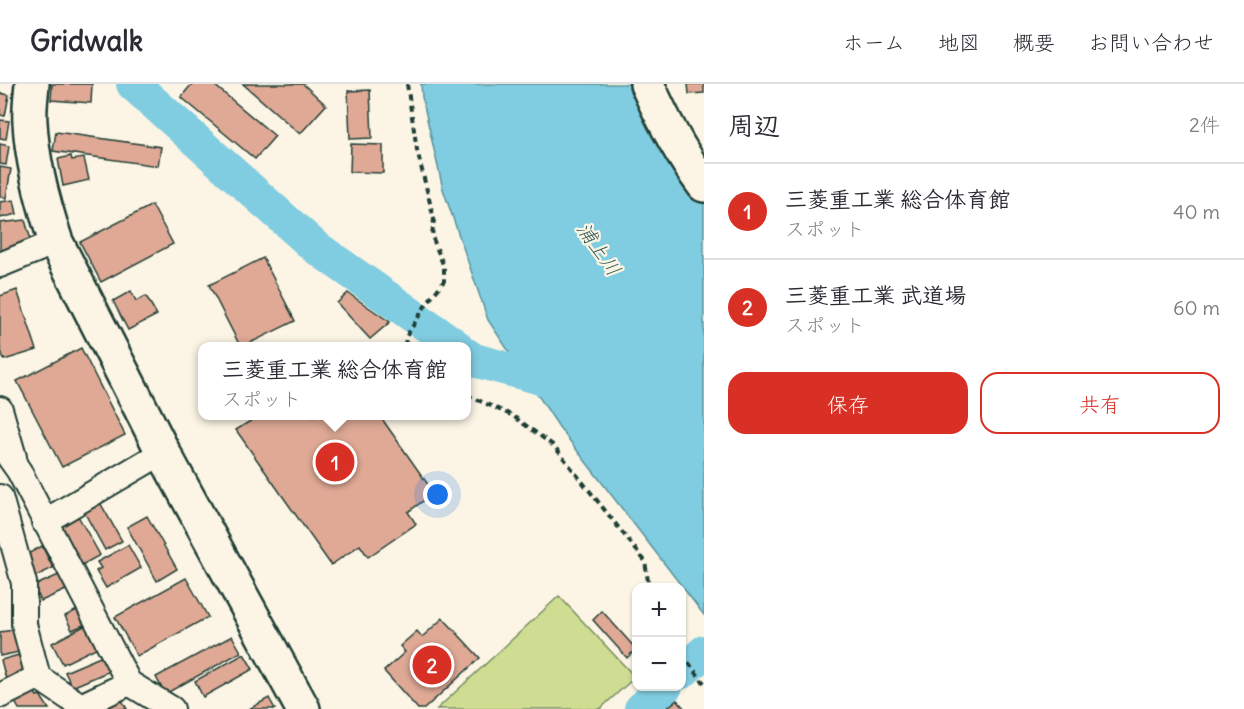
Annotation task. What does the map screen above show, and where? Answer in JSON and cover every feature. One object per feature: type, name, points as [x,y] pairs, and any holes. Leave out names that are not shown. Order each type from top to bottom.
[{"type":"street","points":[[32,84],[30,120],[35,165],[56,242],[163,452],[303,709]]},
{"type":"street","points":[[647,84],[664,124],[704,185]]},
{"type":"street","points":[[654,84],[687,147],[704,173]]},
{"type":"street","points":[[0,265],[56,242]]},
{"type":"street","points":[[0,409],[18,471]]},
{"type":"street","points":[[0,444],[18,471],[129,683],[172,709]]},
{"type":"street","points":[[44,522],[163,452]]},
{"type":"street","points":[[0,497],[24,583],[24,624],[38,677],[81,706],[129,683]]},
{"type":"street","points":[[5,698],[38,677]]},
{"type":"path","points":[[405,342],[406,337],[427,303],[444,281],[444,267],[432,236],[434,219],[417,150],[407,84]]},
{"type":"path","points":[[471,397],[513,416],[554,446],[645,561],[648,583]]},
{"type":"path","points":[[686,660],[704,682]]},
{"type":"green space","points":[[559,596],[632,674],[632,680],[600,709],[437,709]]},
{"type":"water","name":"浦上川","points":[[421,84],[639,84],[704,193],[704,615],[686,592],[686,583],[679,583],[559,427],[488,320],[443,189]]},
{"type":"building","points":[[52,84],[92,84],[91,103],[51,100]]},
{"type":"building","points":[[192,84],[213,84],[275,136],[255,159],[181,97]]},
{"type":"building","points":[[243,84],[303,84],[326,105],[300,134]]},
{"type":"building","points":[[688,84],[704,84],[704,93],[689,94]]},
{"type":"building","points":[[370,90],[372,138],[350,139],[348,91]]},
{"type":"building","points":[[0,93],[9,95],[5,116],[0,115]]},
{"type":"building","points":[[0,120],[9,121],[6,139],[0,138]]},
{"type":"building","points":[[56,132],[161,147],[158,166],[53,151]]},
{"type":"building","points":[[0,144],[9,146],[6,165],[0,164]]},
{"type":"building","points":[[351,144],[383,145],[383,173],[350,172]]},
{"type":"building","points":[[71,156],[72,160],[84,158],[89,180],[63,186],[58,159]]},
{"type":"building","points":[[0,167],[11,169],[6,198],[0,197]]},
{"type":"building","points":[[14,200],[17,214],[0,218],[0,202]]},
{"type":"building","points":[[152,205],[173,244],[101,282],[80,242]]},
{"type":"building","points":[[25,220],[33,247],[0,257],[0,223]]},
{"type":"building","points":[[263,258],[295,321],[252,342],[238,342],[209,285]]},
{"type":"building","points":[[17,290],[37,350],[4,360],[0,347],[0,296]]},
{"type":"building","points":[[131,291],[136,301],[146,296],[157,315],[128,330],[113,301]]},
{"type":"building","points":[[348,293],[390,322],[370,339],[337,303]]},
{"type":"building","points":[[81,348],[125,435],[62,467],[17,381]]},
{"type":"building","points":[[252,420],[383,420],[434,493],[408,512],[416,524],[368,557],[360,545],[331,565],[236,430]]},
{"type":"building","points":[[98,499],[122,541],[105,550],[82,508]]},
{"type":"building","points":[[78,516],[100,555],[82,565],[60,525]]},
{"type":"building","points":[[147,516],[177,569],[157,581],[127,527]]},
{"type":"building","points":[[128,545],[141,568],[106,588],[96,571],[101,568],[97,562]]},
{"type":"building","points":[[42,546],[53,568],[34,577],[24,556]]},
{"type":"building","points":[[61,574],[68,589],[41,601],[34,586]]},
{"type":"building","points":[[186,578],[208,617],[137,656],[115,617]]},
{"type":"building","points":[[81,608],[88,623],[72,630],[65,616]]},
{"type":"building","points":[[602,611],[632,645],[632,653],[627,658],[593,620]]},
{"type":"building","points":[[443,618],[480,658],[424,709],[418,709],[384,671],[405,652],[400,646],[417,631],[422,637]]},
{"type":"building","points":[[86,625],[98,647],[63,664],[52,643]]},
{"type":"building","points":[[20,629],[24,651],[0,656],[0,632]]},
{"type":"building","points":[[232,636],[241,652],[165,694],[156,677]]},
{"type":"building","points":[[26,653],[32,677],[7,683],[1,660]]},
{"type":"building","points":[[244,654],[253,669],[203,697],[195,681]]},
{"type":"building","points":[[105,655],[112,670],[72,687],[65,672]]},
{"type":"building","points":[[32,689],[37,696],[40,695],[49,709],[19,709],[14,700]]},
{"type":"building","points":[[120,697],[127,709],[99,709]]},
{"type":"building","points":[[269,698],[275,709],[249,709]]},
{"type":"building","points":[[677,700],[685,709],[669,709],[668,707]]},
{"type":"waterway","points":[[133,84],[314,246],[450,342]]},
{"type":"waterway","points":[[471,358],[567,385]]},
{"type":"waterway","points":[[686,668],[704,652]]},
{"type":"waterway","points":[[641,709],[661,691]]},
{"type":"place","name":"三菱重工業 総合体育館","points":[[335,462]]},
{"type":"place","name":"三菱重工業 武道場","points":[[432,665]]}]
